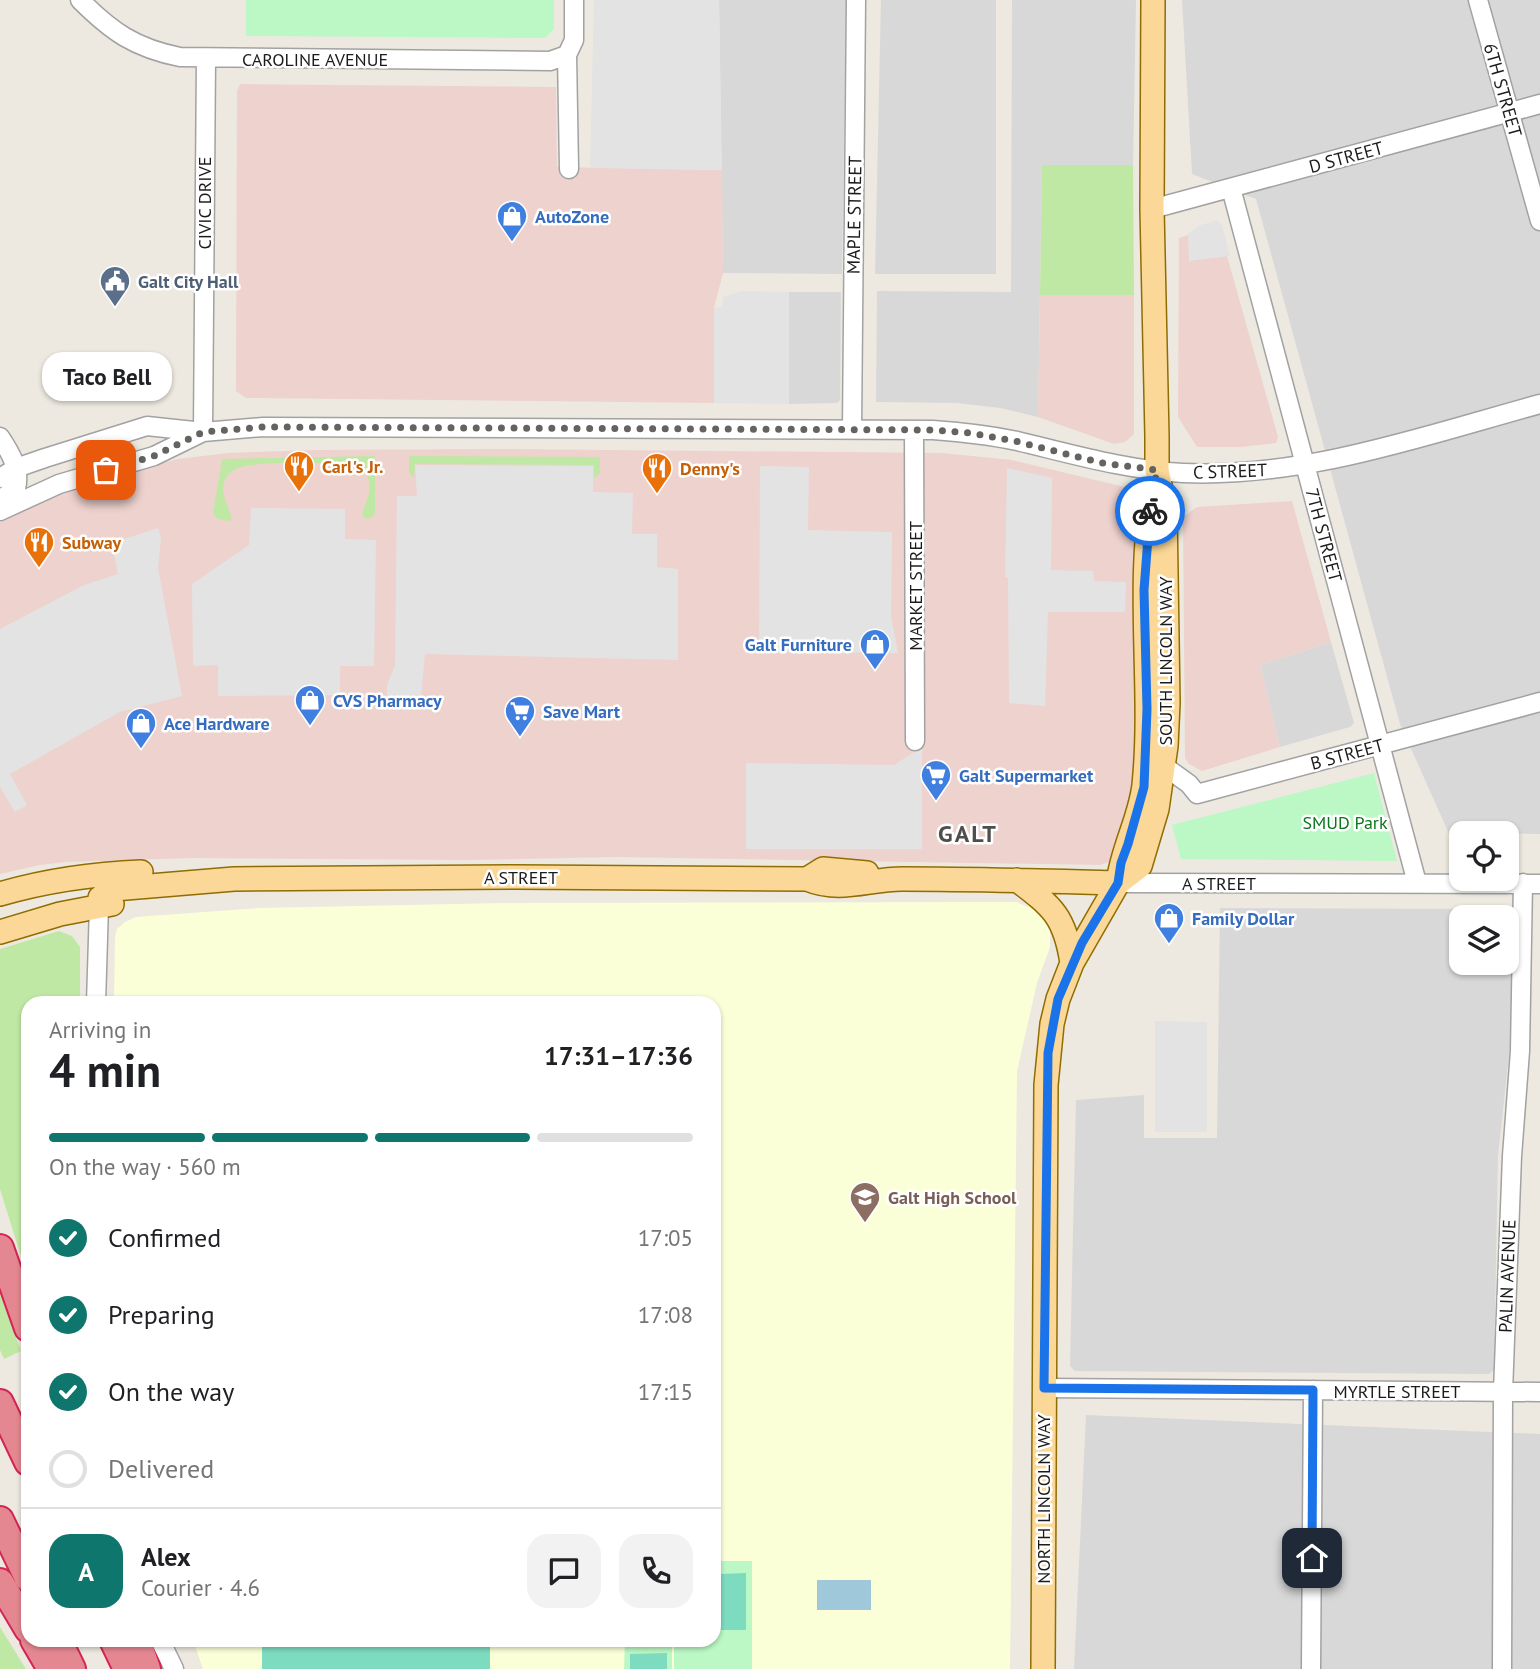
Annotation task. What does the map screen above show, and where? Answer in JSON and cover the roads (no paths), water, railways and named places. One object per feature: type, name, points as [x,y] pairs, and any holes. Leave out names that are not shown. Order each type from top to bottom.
[{"type":"highway","points":[[0,1248],[21,1308]]},
{"type":"highway","points":[[0,1403],[21,1447]]},
{"type":"highway","points":[[0,1520],[21,1564]]},
{"type":"highway","points":[[0,1582],[21,1617]]},
{"type":"highway","points":[[38,1647],[51,1669]]},
{"type":"highway","points":[[61,1647],[72,1669]]},
{"type":"highway","points":[[116,1647],[127,1669]]},
{"type":"highway","points":[[139,1647],[147,1669]]},
{"type":"main road","name":"SOUTH LINCOLN WAY","points":[[1118,883],[1140,866],[1157,809],[1164,766],[1168,703],[1165,510],[1157,470],[1152,209],[1153,0]]},
{"type":"main road","name":"SOUTH LINCOLN WAY","points":[[1118,883],[1121,863],[1144,787],[1147,709],[1144,590],[1150,510],[1157,470]]},
{"type":"main road","name":"A STREET","points":[[0,894],[90,874],[190,870],[234,878],[807,878],[822,885],[898,879],[1118,883]]},
{"type":"main road","name":"A STREET","points":[[0,932],[60,914],[99,906],[191,895],[234,878]]},
{"type":"main road","points":[[1017,880],[1055,912],[1069,939],[1072,963]]},
{"type":"main road","name":"NORTH LINCOLN WAY","points":[[1043,1669],[1048,1053],[1058,999],[1072,963],[1118,883]]},
{"type":"street","name":"CAROLINE AVENUE","points":[[80,0],[113,31],[134,44],[180,57],[550,61],[568,55]]},
{"type":"street","points":[[569,169],[568,55],[574,40],[574,0]]},
{"type":"street","name":"MAPLE STREET","points":[[852,429],[856,0]]},
{"type":"street","name":"6TH STREET","points":[[1478,0],[1540,221]]},
{"type":"street","name":"CIVIC DRIVE","points":[[203,432],[206,58]]},
{"type":"street","name":"D STREET","points":[[1152,209],[1540,104]]},
{"type":"street","name":"7TH STREET","points":[[1231,188],[1417,883]]},
{"type":"street","name":"C STREET","points":[[0,478],[16,468],[147,426],[203,432],[263,427],[914,430],[970,433],[1015,441],[1102,463],[1157,470],[1221,473],[1260,471],[1339,458],[1540,404]]},
{"type":"street","name":"MARKET STREET","points":[[914,430],[915,741]]},
{"type":"street","name":"C STREET","points":[[0,511],[59,484],[154,456],[203,432]]},
{"type":"street","points":[[0,437],[9,449],[16,468],[16,488],[0,500]]},
{"type":"street","name":"B STREET","points":[[1164,766],[1189,784],[1197,794],[1540,702]]},
{"type":"street","name":"A STREET","points":[[1118,883],[1531,883]]},
{"type":"street","name":"PALIN AVENUE","points":[[1502,1669],[1503,1392],[1511,1156],[1531,883]]},
{"type":"street","points":[[96,996],[99,906]]},
{"type":"street","name":"MYRTLE STREET","points":[[1044,1388],[1540,1392]]},
{"type":"street","points":[[1311,1669],[1313,1390]]},
{"type":"street","points":[[163,1647],[174,1669]]},
{"type":"water","points":[[817,1580],[871,1580],[871,1610],[817,1610]]},
{"type":"place","name":"AutoZone","points":[[512,243]]},
{"type":"place","name":"Galt City Hall","points":[[115,308]]},
{"type":"place","name":"Taco Bell","points":[[106,470]]},
{"type":"place","name":"Carl's Jr.","points":[[299,493]]},
{"type":"place","name":"Denny's","points":[[657,495]]},
{"type":"place","name":"Subway","points":[[39,569]]},
{"type":"place","name":"Galt Furniture","points":[[875,671]]},
{"type":"place","name":"CVS Pharmacy","points":[[310,727]]},
{"type":"place","name":"Save Mart","points":[[520,738]]},
{"type":"place","name":"Ace Hardware","points":[[141,750]]},
{"type":"place","name":"Galt Supermarket","points":[[936,802]]},
{"type":"place","name":"Family Dollar","points":[[1169,945]]},
{"type":"place","name":"Galt High School","points":[[865,1224]]},
{"type":"district","name":"GALT","points":[[968,833]]},
{"type":"park label","name":"SMUD Park","points":[[1345,822]]}]
